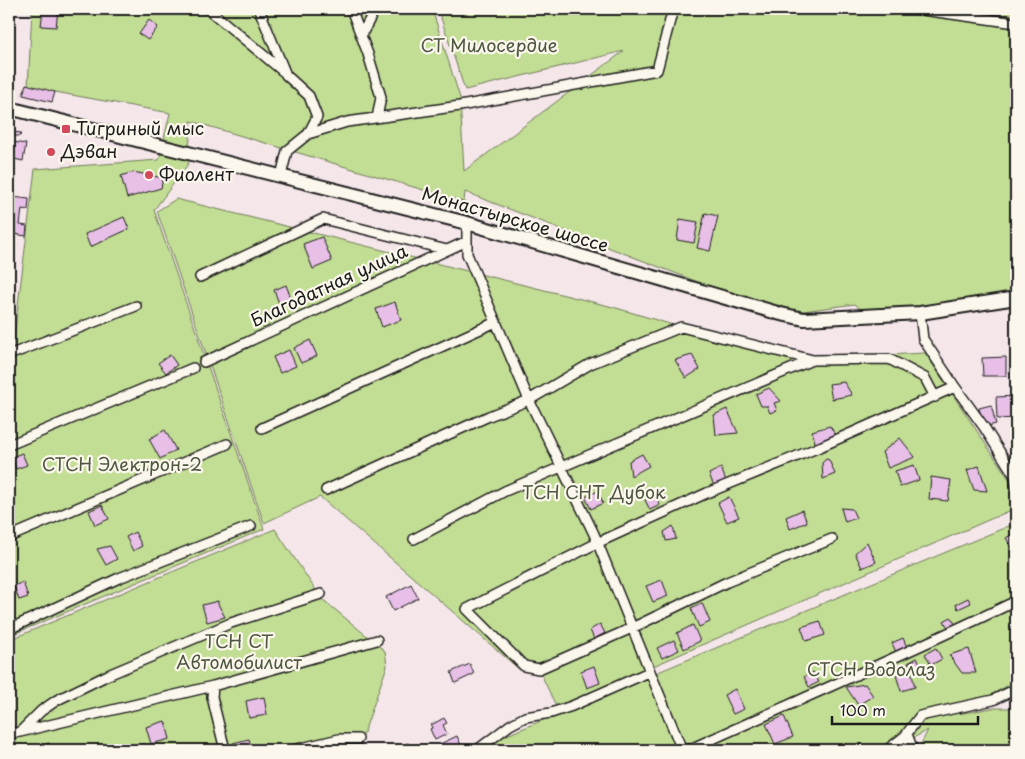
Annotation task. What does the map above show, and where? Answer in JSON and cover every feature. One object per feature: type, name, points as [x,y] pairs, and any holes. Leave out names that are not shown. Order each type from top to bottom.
[{"type":"main road","name":"Монастырское шоссе","points":[[9,108],[467,223],[804,319],[920,313],[1016,298]]},
{"type":"street","points":[[208,9],[286,74],[309,96],[317,117],[308,134]]},
{"type":"street","points":[[259,9],[286,74]]},
{"type":"street","points":[[351,9],[381,97],[377,118]]},
{"type":"street","points":[[361,36],[375,9]]},
{"type":"street","points":[[281,176],[287,151],[308,134],[347,122],[460,106],[657,70],[673,9]]},
{"type":"street","points":[[915,9],[1016,23]]},
{"type":"street","points":[[200,277],[323,219],[447,250]]},
{"type":"street","points":[[467,223],[467,254],[529,400],[597,543],[682,750]]},
{"type":"street","name":"Благодатная улица","points":[[204,362],[467,241]]},
{"type":"street","points":[[9,355],[136,306]]},
{"type":"street","points":[[920,313],[923,339],[984,427],[1014,476],[1016,486]]},
{"type":"street","points":[[262,428],[496,322]]},
{"type":"street","points":[[326,490],[489,416],[529,400],[590,364],[681,327],[812,360],[889,359],[925,378],[935,396]]},
{"type":"street","points":[[414,539],[505,491],[812,360]]},
{"type":"street","points":[[9,445],[193,368]]},
{"type":"street","points":[[832,539],[727,582],[632,628],[539,669],[524,666],[466,609],[597,543],[955,387]]},
{"type":"street","points":[[9,537],[227,444]]},
{"type":"street","points":[[9,629],[119,578],[250,526]]},
{"type":"street","points":[[20,732],[41,711],[56,700],[108,675],[231,623],[321,594]]},
{"type":"street","points":[[688,750],[824,688],[897,658],[1016,601]]},
{"type":"street","points":[[9,734],[213,686],[377,640]]},
{"type":"street","points":[[477,750],[524,717],[551,713],[572,706],[649,672]]},
{"type":"street","points":[[213,686],[212,697],[225,750]]},
{"type":"street","points":[[887,750],[907,734],[920,716],[993,700],[1016,689]]},
{"type":"street","points":[[907,734],[913,750]]},
{"type":"street","points":[[293,750],[339,739],[358,739]]},
{"type":"green space","points":[[32,9],[432,9],[460,98],[464,171],[624,51],[465,90],[438,9],[1016,9],[1016,293],[865,313],[855,304],[781,314],[465,192],[464,202],[191,121],[188,164],[154,210],[264,529],[9,636],[9,377],[35,169],[159,160],[170,113],[28,87]]},
{"type":"green space","name":"ТСН СНТ Дубок","points":[[176,199],[613,307],[790,360],[925,353],[1011,482],[1016,508],[557,708],[540,672],[520,670],[320,497],[264,523],[157,211]]},
{"type":"green space","name":"СТСН Водолаз","points":[[1016,523],[1016,685],[1007,686],[958,714],[992,708],[1016,708],[1016,750],[918,750],[928,730],[891,750],[471,750]]},
{"type":"green space","name":"ТСН СТ Автомобилист","points":[[275,529],[321,598],[385,651],[387,666],[358,750],[9,750],[9,640]]},
{"type":"building","points":[[43,9],[58,9],[56,27],[41,26]]},
{"type":"building","points":[[149,20],[158,27],[148,40],[139,34]]},
{"type":"building","points":[[26,84],[55,92],[52,102],[23,95]]},
{"type":"building","points":[[13,132],[21,133],[20,136],[13,136]]},
{"type":"building","points":[[13,142],[26,144],[23,161],[10,158]]},
{"type":"building","points":[[133,172],[163,178],[161,188],[127,198],[121,176]]},
{"type":"building","points":[[12,197],[29,199],[28,210],[22,209],[20,225],[27,226],[26,236],[9,233]]},
{"type":"building","points":[[705,213],[718,216],[710,251],[697,248]]},
{"type":"building","points":[[124,217],[129,229],[90,247],[85,234]]},
{"type":"building","points":[[680,219],[698,222],[694,243],[677,240]]},
{"type":"building","points":[[322,237],[332,261],[313,269],[303,244]]},
{"type":"building","points":[[286,285],[292,301],[280,306],[274,290]]},
{"type":"building","points":[[395,302],[401,320],[382,327],[376,309]]},
{"type":"building","points":[[310,340],[317,356],[301,363],[294,348]]},
{"type":"building","points":[[289,350],[296,366],[280,373],[273,357]]},
{"type":"building","points":[[170,355],[177,365],[166,373],[158,363]]},
{"type":"building","points":[[692,355],[700,369],[686,378],[675,360]]},
{"type":"building","points":[[1006,357],[1006,376],[983,376],[982,358]]},
{"type":"building","points":[[844,382],[852,395],[832,399],[829,384]]},
{"type":"building","points":[[769,388],[781,401],[774,403],[777,410],[770,413],[767,406],[761,406],[756,394]]},
{"type":"building","points":[[1016,396],[1016,418],[997,419],[996,397]]},
{"type":"building","points":[[991,405],[996,424],[984,427],[979,408]]},
{"type":"building","points":[[727,409],[738,433],[716,435],[714,415]]},
{"type":"building","points":[[830,426],[838,439],[816,446],[812,431]]},
{"type":"building","points":[[165,430],[176,450],[160,459],[149,439]]},
{"type":"building","points":[[900,438],[915,457],[888,468],[882,452]]},
{"type":"building","points":[[22,453],[27,465],[16,469],[12,457]]},
{"type":"building","points":[[642,454],[649,466],[631,476],[629,461]]},
{"type":"building","points":[[826,459],[829,460],[835,474],[823,479],[822,463]]},
{"type":"building","points":[[914,465],[919,480],[900,487],[895,471]]},
{"type":"building","points":[[979,466],[987,491],[974,490],[967,470]]},
{"type":"building","points":[[721,468],[726,481],[714,486],[709,474]]},
{"type":"building","points":[[931,477],[951,480],[948,501],[929,499]]},
{"type":"building","points":[[598,491],[603,503],[591,509],[585,497]]},
{"type":"building","points":[[655,495],[660,505],[650,510],[645,500]]},
{"type":"building","points":[[729,497],[739,517],[727,522],[718,503]]},
{"type":"building","points":[[102,505],[109,519],[95,525],[89,511]]},
{"type":"building","points":[[841,508],[852,509],[856,518],[845,522]]},
{"type":"building","points":[[802,510],[807,522],[790,529],[786,517]]},
{"type":"building","points":[[673,526],[676,539],[666,541],[664,532]]},
{"type":"building","points":[[135,532],[142,546],[133,551],[126,537]]},
{"type":"building","points":[[1016,532],[1016,552],[1015,553],[1006,538]]},
{"type":"building","points":[[867,542],[876,562],[862,568],[855,553]]},
{"type":"building","points":[[110,546],[117,559],[106,565],[97,549]]},
{"type":"building","points":[[662,580],[668,596],[653,602],[646,586]]},
{"type":"building","points":[[23,582],[28,597],[19,600],[14,586]]},
{"type":"building","points":[[411,584],[418,598],[393,611],[386,597]]},
{"type":"building","points":[[968,598],[971,603],[958,609],[956,604]]},
{"type":"building","points":[[218,601],[225,617],[207,622],[202,605]]},
{"type":"building","points":[[702,603],[710,622],[699,627],[691,608]]},
{"type":"building","points":[[951,617],[957,627],[950,631],[944,621]]},
{"type":"building","points":[[820,621],[825,635],[806,641],[801,627]]},
{"type":"building","points":[[600,624],[605,633],[594,639],[590,630]]},
{"type":"building","points":[[693,625],[700,641],[684,649],[677,633]]},
{"type":"building","points":[[903,638],[909,652],[898,657],[892,643]]},
{"type":"building","points":[[674,640],[679,650],[662,658],[657,648]]},
{"type":"building","points":[[936,648],[942,659],[931,665],[925,654]]},
{"type":"building","points":[[969,649],[976,673],[962,673],[949,655]]},
{"type":"building","points":[[917,658],[923,668],[914,673],[908,663]]},
{"type":"building","points":[[470,664],[474,674],[455,683],[451,672]]},
{"type":"building","points":[[594,666],[600,683],[587,688],[581,671]]},
{"type":"building","points":[[911,671],[915,687],[901,691],[896,675]]},
{"type":"building","points":[[813,672],[819,682],[809,687],[804,677]]},
{"type":"building","points":[[865,684],[873,696],[858,705],[846,687]]},
{"type":"building","points":[[735,689],[744,709],[733,714],[724,695]]},
{"type":"building","points":[[264,697],[267,715],[249,718],[246,701]]},
{"type":"building","points":[[784,716],[793,737],[775,744],[766,724]]},
{"type":"building","points":[[444,718],[447,723],[443,725],[447,734],[435,740],[430,729],[432,728],[431,725]]},
{"type":"building","points":[[165,721],[170,739],[151,744],[146,727]]},
{"type":"building","points":[[457,736],[463,750],[443,750],[440,744]]},
{"type":"building","points":[[249,739],[252,750],[235,750],[233,743]]},
{"type":"building","points":[[49,743],[51,750],[42,750],[40,746]]},
{"type":"building","points":[[408,743],[411,750],[394,750]]},
{"type":"building","points":[[145,744],[146,750],[137,750],[135,745]]},
{"type":"building","points":[[635,745],[638,750],[624,750]]},
{"type":"place","name":"Тигриный мыс","points":[[66,129]]},
{"type":"place","name":"Дэван","points":[[51,152]]},
{"type":"place","name":"Фиолент","points":[[149,175]]},
{"type":"park label","name":"СТ Милосердие","points":[[489,46]]},
{"type":"park label","name":"СТСН Электрон-2","points":[[122,465]]}]
